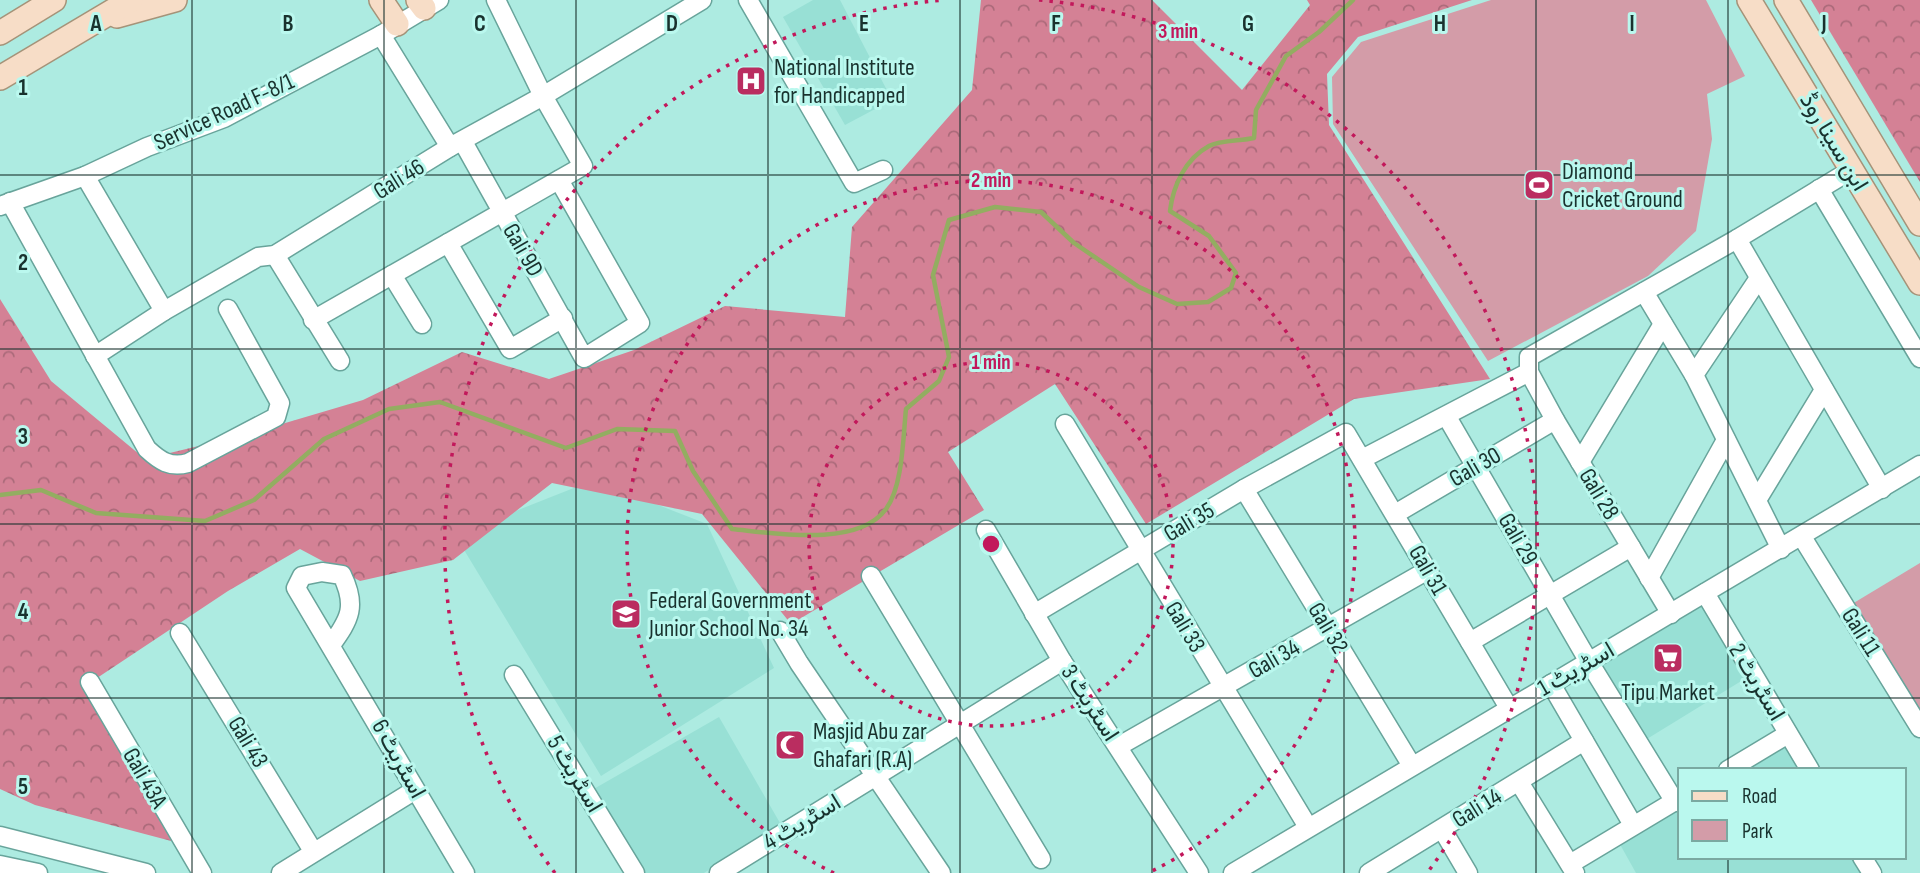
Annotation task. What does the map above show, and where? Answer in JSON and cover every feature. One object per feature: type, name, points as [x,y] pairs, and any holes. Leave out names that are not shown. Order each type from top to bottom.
[{"type":"main road","points":[[0,33],[54,0]]},
{"type":"main road","points":[[0,78],[131,0]]},
{"type":"main road","points":[[93,23],[175,0]]},
{"type":"main road","points":[[381,0],[389,30]]},
{"type":"main road","name":"ابن سینا روڈ","points":[[1749,0],[1920,283]]},
{"type":"main road","name":"ابن سینا روڈ","points":[[1786,0],[1920,224]]},
{"type":"street","points":[[313,320],[583,166],[543,96],[496,0]]},
{"type":"street","name":"Gali 46","points":[[95,356],[164,311],[258,257],[275,255],[702,0]]},
{"type":"street","points":[[756,2],[854,183],[883,170]]},
{"type":"street","name":"Service Road F-8/1","points":[[5,204],[85,176],[147,147],[224,118],[389,30],[427,3]]},
{"type":"street","name":"Gali 9D","points":[[389,30],[456,145],[501,214],[584,358],[640,323],[559,180]]},
{"type":"street","points":[[1362,459],[1529,372],[1529,356],[1737,239],[1851,170]]},
{"type":"street","points":[[85,176],[164,311]]},
{"type":"street","points":[[1819,189],[1920,358]]},
{"type":"street","points":[[5,204],[147,449],[163,463],[177,466],[188,463],[276,417],[280,410],[280,402],[228,309]]},
{"type":"street","points":[[1737,239],[1882,489]]},
{"type":"street","points":[[449,243],[510,349],[562,318]]},
{"type":"street","points":[[275,255],[340,361]]},
{"type":"street","points":[[392,275],[422,324]]},
{"type":"street","points":[[1694,375],[1759,278]]},
{"type":"street","points":[[1644,292],[1694,375],[1782,549]]},
{"type":"street","points":[[1580,462],[1663,324]]},
{"type":"street","name":"Gali 28","points":[[1529,372],[1671,614]]},
{"type":"street","points":[[1757,500],[1824,390]]},
{"type":"street","name":"Gali 29","points":[[1447,416],[1589,662],[1677,800]]},
{"type":"street","name":"Gali 30","points":[[1395,514],[1555,420]]},
{"type":"street","name":"Gali 33","points":[[1065,424],[1140,553],[1308,827]]},
{"type":"street","name":"Gali 31","points":[[1346,433],[1508,708]]},
{"type":"street","name":"Gali 35","points":[[1034,614],[1244,489],[1346,433]]},
{"type":"street","points":[[1649,578],[1726,440]]},
{"type":"street","name":"اسٹریٹ 1","points":[[1233,873],[1264,865],[1308,827],[1920,465]]},
{"type":"street","name":"Gali 32","points":[[1244,489],[1412,766]]},
{"type":"street","name":"اسٹریٹ 3","points":[[986,530],[1062,660],[1199,873]]},
{"type":"street","name":"Gali 11","points":[[1802,537],[1920,728]]},
{"type":"street","points":[[1470,642],[1630,547]]},
{"type":"street","name":"Gali 34","points":[[1119,746],[1428,570]]},
{"type":"street","points":[[871,576],[1041,859]]},
{"type":"street","name":"اسٹریٹ 2","points":[[1705,593],[1809,768]]},
{"type":"street","points":[[780,631],[942,873]]},
{"type":"street","name":"Gali 43","points":[[180,633],[313,851]]},
{"type":"street","name":"اسٹریٹ 6","points":[[331,645],[465,873]]},
{"type":"street","name":"اسٹریٹ 4","points":[[719,873],[879,777],[1062,660]]},
{"type":"street","name":"اسٹریٹ 5","points":[[514,675],[635,873]]},
{"type":"street","name":"Gali 43A","points":[[90,682],[202,873]]},
{"type":"street","points":[[1551,684],[1633,825]]},
{"type":"street","points":[[1731,768],[1788,734]]},
{"type":"street","name":"Gali 14","points":[[1369,873],[1584,741]]},
{"type":"street","points":[[1519,782],[1572,869],[1633,825],[1677,800]]},
{"type":"street","points":[[281,873],[415,790]]},
{"type":"street","points":[[1442,830],[1468,873]]},
{"type":"street","points":[[0,836],[146,873]]},
{"type":"street","points":[[0,865],[38,873]]},
{"type":"shaded area","points":[[813,0],[840,0],[892,100],[845,125],[783,17]]},
{"type":"shaded area","name":"Federal Government Junior School No. 34","points":[[594,480],[707,524],[774,668],[601,776],[455,535]]},
{"type":"shaded area","name":"Tipu Market","points":[[1706,598],[1751,675],[1642,742],[1593,662]]},
{"type":"shaded area","points":[[719,717],[780,823],[704,873],[642,873],[592,790]]},
{"type":"shaded area","points":[[1788,739],[1806,768],[1739,768]]},
{"type":"shaded area","points":[[1678,803],[1678,859],[1861,859],[1869,873],[1636,873],[1617,839]]},
{"type":"green space","points":[[981,0],[1152,0],[1242,90],[1310,5],[1307,0],[1472,0],[1358,37],[1327,74],[1329,125],[1490,379],[1354,399],[1146,524],[1055,384],[948,452],[984,510],[791,624],[702,514],[552,483],[453,560],[360,581],[300,549],[228,591],[91,682],[175,842],[35,805],[0,789],[0,299],[51,381],[145,459],[248,434],[363,400],[462,352],[549,379],[634,350],[725,306],[845,317],[852,227],[972,90]]},
{"type":"green space","name":"Diamond Cricket Ground","points":[[1491,0],[1706,0],[1745,76],[1707,94],[1712,139],[1696,231],[1648,276],[1488,361],[1333,124],[1332,77],[1361,42]]},
{"type":"green space","points":[[1811,0],[1920,0],[1920,182]]},
{"type":"green space","points":[[1920,563],[1920,715],[1852,604]]},
{"type":"waterway","points":[[0,495],[41,490],[96,513],[205,521],[254,500],[324,439],[389,409],[440,402],[566,448],[617,429],[675,431],[693,471],[732,529],[791,535],[836,534],[856,529],[873,521],[892,499],[901,461],[906,409],[939,381],[949,357],[933,275],[949,220],[995,207],[1041,212],[1074,243],[1139,287],[1177,304],[1208,302],[1231,288],[1236,273],[1209,236],[1170,211],[1177,183],[1193,158],[1209,146],[1254,138],[1256,110],[1286,56],[1319,32],[1353,0]]},
{"type":"place","name":"National Institute for Handicapped","points":[[751,81]]},
{"type":"place","name":"Diamond Cricket Ground","points":[[1539,185]]},
{"type":"place","name":"Federal Government Junior School No. 34","points":[[626,614]]},
{"type":"place","name":"Tipu Market","points":[[1668,658]]},
{"type":"place","name":"Masjid Abu zar Ghafari (R.A)","points":[[790,745]]}]
